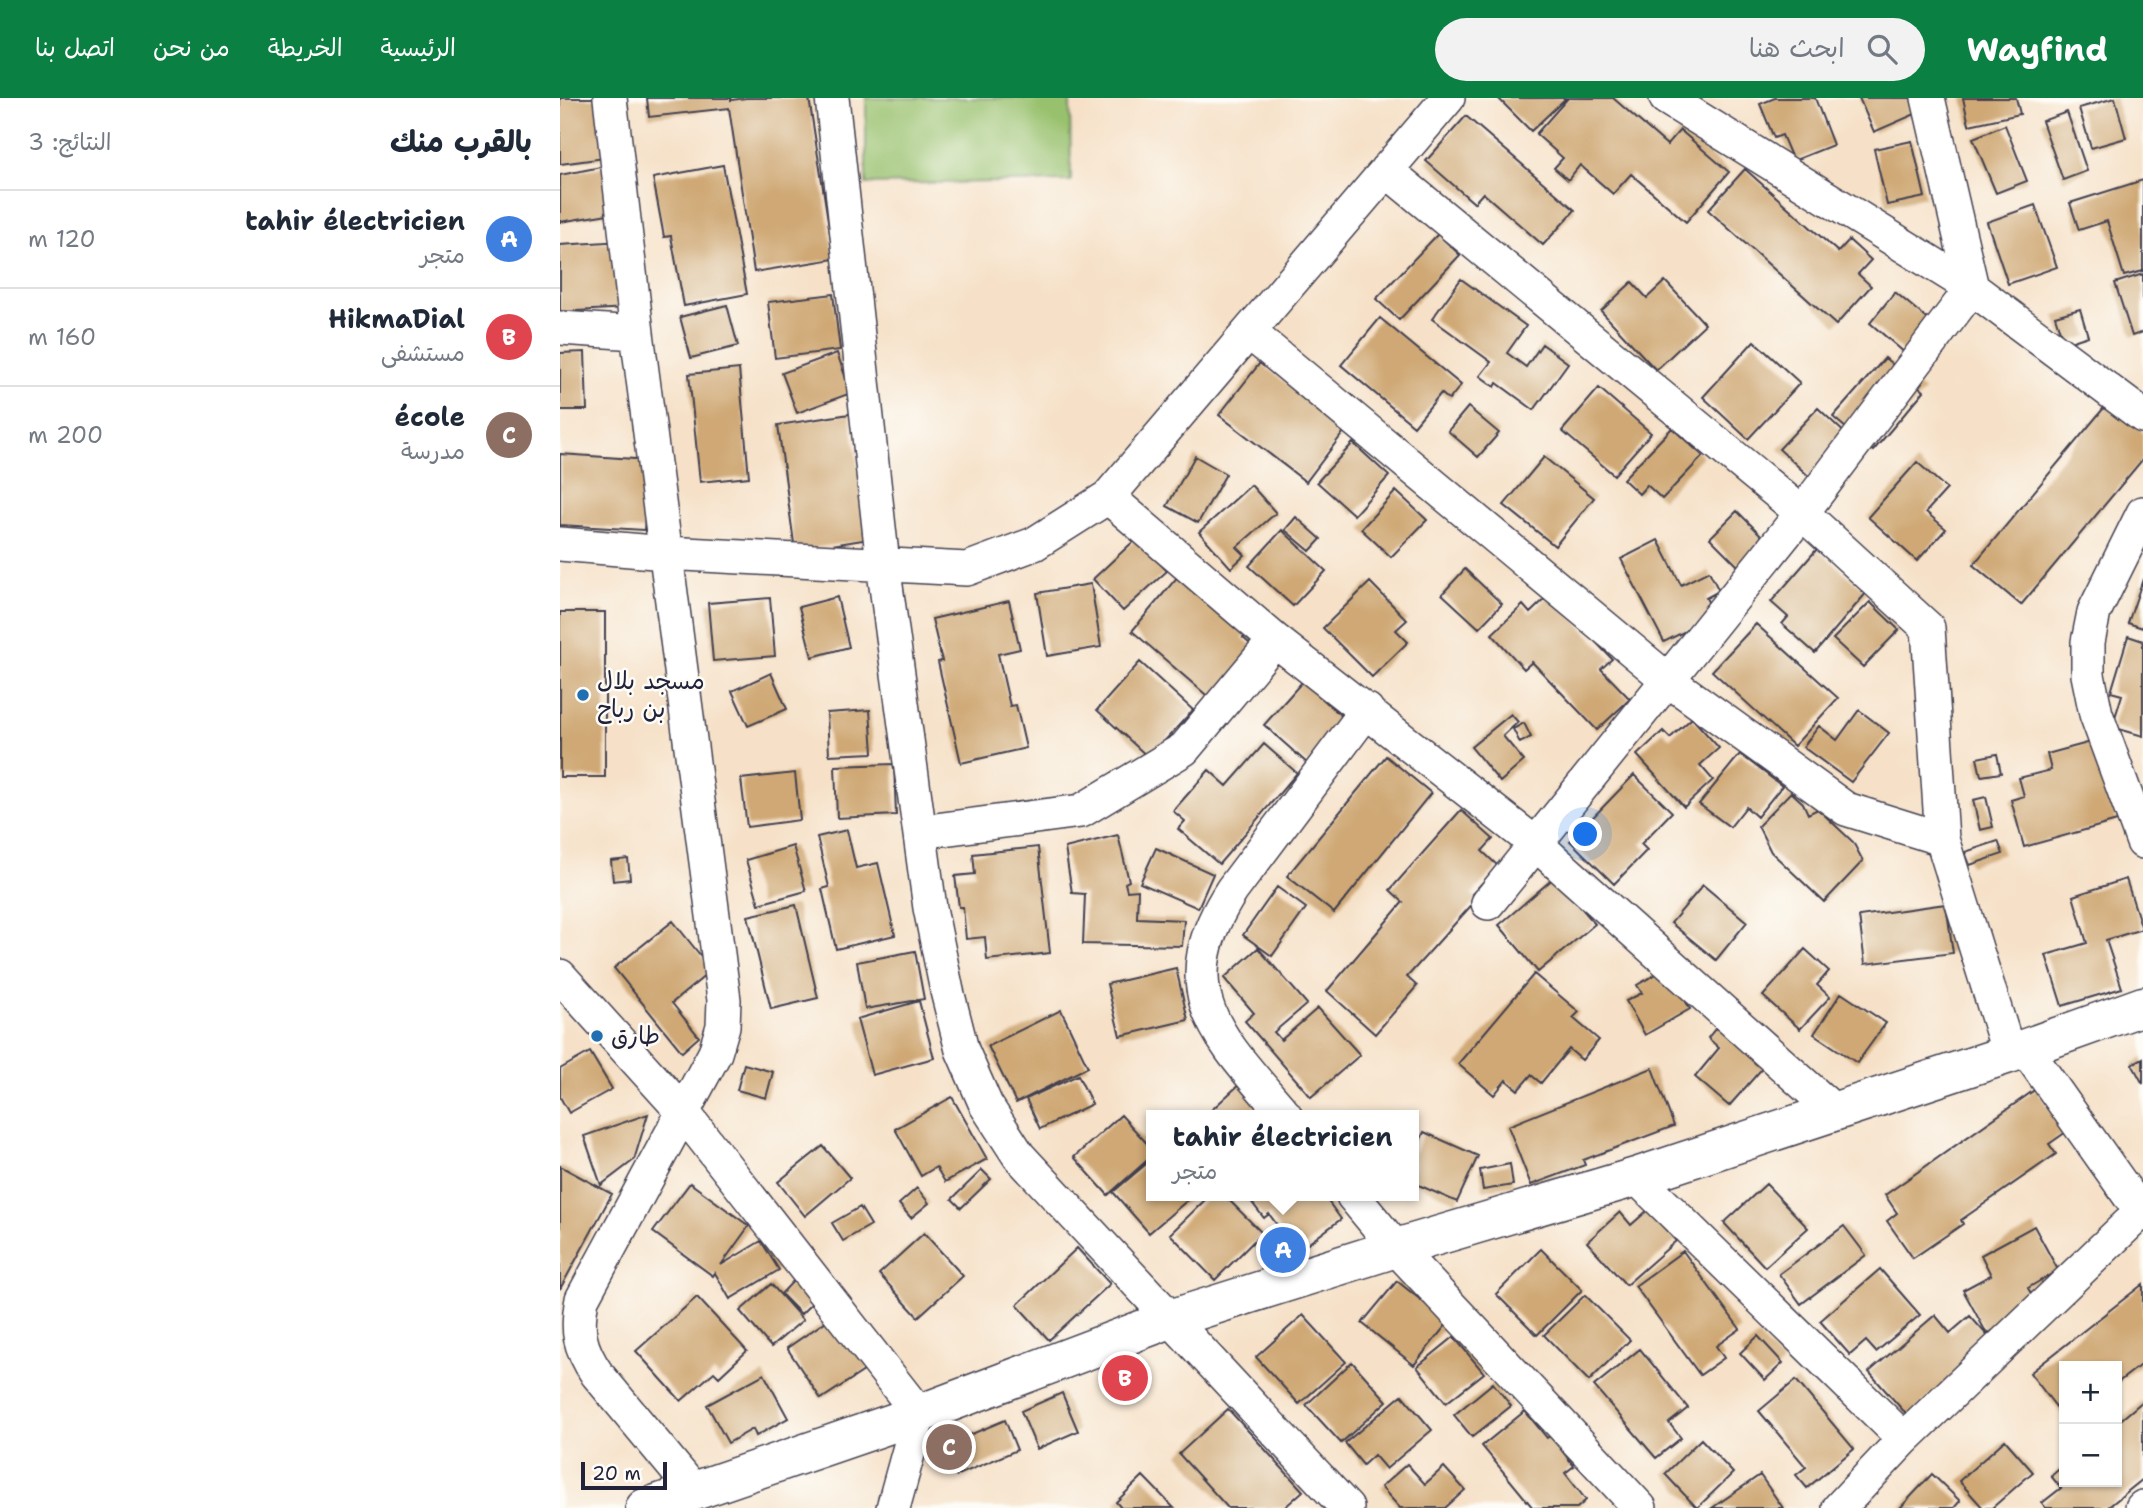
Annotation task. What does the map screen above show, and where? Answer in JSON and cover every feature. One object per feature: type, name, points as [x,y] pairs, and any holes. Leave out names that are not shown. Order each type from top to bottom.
[{"type":"street","points":[[610,98],[637,333],[724,1000],[723,1026],[715,1054],[582,1299],[579,1339],[597,1374],[695,1492]]},
{"type":"street","points":[[832,98],[883,564],[919,832],[930,908],[962,1050],[986,1105],[1019,1156],[1347,1508]]},
{"type":"street","points":[[560,544],[666,553],[967,569],[1034,544],[1108,497],[1448,98]]},
{"type":"street","points":[[1666,98],[1711,112],[1972,288],[2143,416]]},
{"type":"street","points":[[1928,98],[1972,288]]},
{"type":"street","points":[[1386,170],[1802,513],[1928,628],[1942,839],[2017,1051],[2142,1213],[1904,1439],[1839,1508]]},
{"type":"street","points":[[1488,903],[1802,513],[1972,288]]},
{"type":"street","points":[[560,328],[637,333]]},
{"type":"street","points":[[1249,332],[1668,680],[1846,809],[1942,839]]},
{"type":"street","points":[[1108,497],[1275,640],[1536,844],[1834,1111]]},
{"type":"street","points":[[2143,513],[2094,612],[2088,642],[2088,675],[2096,714],[2136,802],[2143,842]]},
{"type":"street","points":[[919,832],[1081,811],[1184,749],[1275,640]]},
{"type":"street","points":[[1281,1110],[1220,1036],[1207,1007],[1202,977],[1204,946],[1215,916],[1232,890],[1367,710]]},
{"type":"street","points":[[560,976],[582,997],[682,1112],[919,1414]]},
{"type":"street","points":[[645,1508],[919,1414],[1170,1320],[1396,1248],[1636,1177],[2017,1051],[2143,1006]]},
{"type":"street","points":[[1636,1177],[1904,1439]]},
{"type":"street","points":[[1357,1201],[1396,1248],[1640,1508]]},
{"type":"street","points":[[893,1508],[919,1414]]},
{"type":"green space","points":[[866,98],[1070,98],[1071,181],[866,184]]},
{"type":"building","points":[[560,98],[598,98],[605,158],[560,164]]},
{"type":"building","points":[[647,98],[809,98],[834,259],[754,272],[729,108],[649,117]]},
{"type":"building","points":[[1498,98],[1566,98],[1531,131]]},
{"type":"building","points":[[1568,98],[1613,98],[1667,145],[1680,130],[1729,172],[1686,222],[1631,174],[1613,194],[1580,165],[1568,180],[1554,168],[1563,158],[1536,134]]},
{"type":"building","points":[[1775,98],[1815,98],[1833,145],[1793,161],[1782,135],[1774,138],[1760,104]]},
{"type":"building","points":[[1859,98],[1925,98],[1929,108],[1874,132]]},
{"type":"building","points":[[1963,98],[2016,98],[2020,114],[1969,125]]},
{"type":"building","points":[[2115,98],[2126,138],[2091,148],[2079,108]]},
{"type":"building","points":[[2067,112],[2087,171],[2063,180],[2042,121]]},
{"type":"building","points":[[1466,116],[1575,210],[1543,245],[1483,193],[1474,203],[1426,161]]},
{"type":"building","points":[[2005,125],[2027,181],[1996,193],[1973,138]]},
{"type":"building","points":[[1912,141],[1925,197],[1887,205],[1874,149]]},
{"type":"building","points":[[723,165],[747,294],[684,306],[671,236],[664,237],[653,178]]},
{"type":"building","points":[[606,166],[614,213],[560,222],[560,175]]},
{"type":"building","points":[[1745,169],[1838,252],[1849,240],[1871,260],[1858,274],[1871,286],[1836,325],[1708,210]]},
{"type":"building","points":[[2143,180],[2143,271],[2124,276],[2107,221],[2079,230],[2070,203]]},
{"type":"building","points":[[2035,205],[2057,267],[2008,284],[1987,222]]},
{"type":"building","points":[[1438,234],[1460,255],[1399,320],[1376,299]]},
{"type":"building","points":[[622,241],[626,308],[560,312],[560,245]]},
{"type":"building","points":[[2143,274],[2143,332],[2132,336],[2115,283]]},
{"type":"building","points":[[1461,279],[1526,326],[1507,353],[1526,367],[1542,344],[1568,363],[1534,410],[1497,383],[1495,387],[1480,376],[1491,362],[1432,319]]},
{"type":"building","points":[[1665,281],[1705,324],[1656,370],[1601,311],[1632,282],[1647,298]]},
{"type":"building","points":[[1895,292],[1938,328],[1912,359],[1870,323]]},
{"type":"building","points":[[833,294],[840,350],[775,358],[768,302]]},
{"type":"building","points":[[727,305],[738,346],[691,358],[680,317]]},
{"type":"building","points":[[2080,309],[2088,336],[2064,344],[2055,316]]},
{"type":"building","points":[[1380,318],[1461,385],[1449,400],[1441,393],[1414,426],[1341,365]]},
{"type":"building","points":[[1754,341],[1800,383],[1748,439],[1703,397]]},
{"type":"building","points":[[585,352],[587,410],[560,410],[560,353]]},
{"type":"building","points":[[837,353],[851,393],[797,413],[782,373]]},
{"type":"building","points":[[1885,358],[1924,391],[1873,451],[1833,417]]},
{"type":"building","points":[[1260,363],[1346,429],[1306,482],[1219,415]]},
{"type":"building","points":[[739,369],[749,477],[700,482],[689,374]]},
{"type":"building","points":[[1599,388],[1651,433],[1614,475],[1562,431]]},
{"type":"building","points":[[2108,403],[2143,432],[2143,459],[2021,605],[1973,565]]},
{"type":"building","points":[[1468,407],[1499,433],[1478,457],[1448,431]]},
{"type":"building","points":[[1818,408],[1851,439],[1813,480],[1779,449]]},
{"type":"building","points":[[850,414],[869,539],[795,551],[778,425]]},
{"type":"building","points":[[1672,428],[1703,456],[1662,499],[1647,485],[1639,494],[1623,479]]},
{"type":"building","points":[[1353,443],[1389,476],[1354,515],[1317,482]]},
{"type":"building","points":[[560,454],[649,460],[644,530],[560,525]]},
{"type":"building","points":[[1195,456],[1226,474],[1198,523],[1167,506]]},
{"type":"building","points":[[1544,457],[1594,498],[1555,546],[1504,505]]},
{"type":"building","points":[[1917,462],[1947,489],[1926,512],[1946,529],[1917,561],[1868,517]]},
{"type":"building","points":[[1251,485],[1276,513],[1237,547],[1245,555],[1231,568],[1199,532]]},
{"type":"building","points":[[1396,491],[1427,520],[1391,557],[1361,529]]},
{"type":"building","points":[[1737,511],[1773,547],[1746,574],[1710,538]]},
{"type":"building","points":[[1296,517],[1321,539],[1310,551],[1285,530]]},
{"type":"building","points":[[1282,530],[1326,571],[1293,606],[1249,566]]},
{"type":"building","points":[[1137,538],[1167,571],[1123,611],[1093,579]]},
{"type":"building","points":[[1658,540],[1681,585],[1709,571],[1719,591],[1706,598],[1715,616],[1664,642],[1621,559]]},
{"type":"building","points":[[1817,549],[1867,592],[1815,653],[1782,624],[1788,617],[1771,602]]},
{"type":"building","points":[[1465,569],[1502,604],[1479,628],[1442,594]]},
{"type":"building","points":[[1179,575],[1253,626],[1243,638],[1256,649],[1212,700],[1132,631]]},
{"type":"building","points":[[2143,579],[2143,628],[2128,623]]},
{"type":"building","points":[[1370,582],[1407,620],[1396,630],[1408,642],[1372,677],[1323,628]]},
{"type":"building","points":[[1091,584],[1101,647],[1047,656],[1037,593]]},
{"type":"building","points":[[1550,594],[1612,659],[1601,669],[1630,699],[1597,730],[1532,662],[1524,669],[1492,634],[1523,605],[1530,613]]},
{"type":"building","points":[[837,597],[849,647],[812,657],[799,607]]},
{"type":"building","points":[[770,598],[775,656],[713,661],[708,603]]},
{"type":"building","points":[[1009,601],[1020,649],[998,654],[1010,706],[1016,705],[1026,748],[961,763],[938,662],[942,661],[932,619]]},
{"type":"building","points":[[1870,602],[1899,630],[1863,667],[1833,639]]},
{"type":"building","name":"مسجد بلال بن رباح","points":[[560,612],[605,612],[605,777],[560,777]]},
{"type":"building","points":[[1756,624],[1838,698],[1794,746],[1712,671]]},
{"type":"building","points":[[2128,636],[2143,641],[2143,736],[2112,727],[2122,695],[2111,692]]},
{"type":"building","points":[[1140,662],[1193,710],[1149,758],[1097,710]]},
{"type":"building","points":[[771,673],[787,709],[748,726],[732,691]]},
{"type":"building","points":[[1303,681],[1347,721],[1308,764],[1264,725]]},
{"type":"building","points":[[870,710],[873,753],[829,755],[827,713]]},
{"type":"building","points":[[1859,710],[1889,733],[1851,782],[1803,747],[1819,726],[1837,740]]},
{"type":"building","points":[[1511,714],[1518,722],[1503,736],[1524,761],[1500,782],[1471,747]]},
{"type":"building","points":[[1692,718],[1719,748],[1700,765],[1713,780],[1684,807],[1637,755],[1663,731],[1670,738]]},
{"type":"building","points":[[1524,723],[1531,737],[1520,743],[1513,729]]},
{"type":"building","points":[[2095,741],[2117,821],[2024,847],[2011,800],[2024,796],[2019,778],[2051,770],[2047,754]]},
{"type":"building","points":[[1264,744],[1297,773],[1219,864],[1178,829],[1185,821],[1173,811],[1209,770],[1227,786]]},
{"type":"building","points":[[1740,754],[1782,786],[1757,817],[1746,807],[1730,827],[1699,804]]},
{"type":"building","points":[[1997,754],[2001,773],[1981,776],[1977,758]]},
{"type":"building","points":[[1386,756],[1431,793],[1334,913],[1287,876]]},
{"type":"building","points":[[894,764],[896,815],[837,818],[835,766]]},
{"type":"building","points":[[795,773],[800,820],[747,827],[741,779]]},
{"type":"building","points":[[1634,775],[1672,812],[1641,844],[1647,850],[1614,884],[1570,841]]},
{"type":"building","points":[[1791,792],[1803,803],[1808,814],[1818,809],[1853,842],[1863,861],[1824,902],[1771,852],[1758,826]]},
{"type":"building","points":[[1986,797],[1993,827],[1980,830],[1973,800]]},
{"type":"building","points":[[1461,810],[1493,839],[1482,851],[1498,866],[1472,894],[1477,899],[1407,977],[1417,986],[1375,1034],[1327,991],[1403,902],[1390,890]]},
{"type":"building","points":[[847,830],[856,868],[878,863],[895,935],[836,949],[822,889],[829,887],[817,837]]},
{"type":"building","points":[[1118,835],[1129,881],[1125,883],[1127,891],[1138,890],[1137,918],[1184,920],[1182,946],[1083,944],[1085,894],[1072,893],[1065,848]]},
{"type":"building","points":[[1998,841],[2003,854],[1970,865],[1965,852]]},
{"type":"building","points":[[793,846],[806,891],[759,904],[746,860]]},
{"type":"building","points":[[1038,847],[1050,953],[987,960],[985,937],[966,939],[963,907],[959,907],[955,876],[975,874],[973,854]]},
{"type":"building","points":[[1156,848],[1213,874],[1198,908],[1140,883]]},
{"type":"building","points":[[628,859],[630,879],[613,881],[611,861]]},
{"type":"building","points":[[1555,877],[1595,924],[1538,972],[1499,925]]},
{"type":"building","points":[[2126,879],[2142,929],[2106,940],[2122,988],[2062,1006],[2046,955],[2087,943],[2073,896]]},
{"type":"building","points":[[1703,885],[1747,922],[1716,960],[1671,923]]},
{"type":"building","points":[[1277,887],[1306,908],[1272,956],[1243,935]]},
{"type":"building","points":[[1946,904],[1953,953],[1865,964],[1859,916]]},
{"type":"building","points":[[796,905],[818,998],[771,1009],[748,916]]},
{"type":"building","points":[[673,921],[712,970],[672,1003],[699,1037],[682,1052],[614,968]]},
{"type":"building","points":[[1258,948],[1307,1004],[1274,1032],[1281,1040],[1318,1008],[1360,1055],[1311,1097],[1245,1021],[1254,1013],[1224,978]]},
{"type":"building","points":[[1805,949],[1829,971],[1817,985],[1830,997],[1800,1029],[1763,996]]},
{"type":"building","points":[[915,951],[924,999],[865,1009],[857,962]]},
{"type":"building","points":[[1176,968],[1188,1020],[1120,1036],[1107,984]]},
{"type":"building","points":[[1667,968],[1690,1009],[1645,1035],[1626,1001],[1642,993],[1637,985]]},
{"type":"building","points":[[1534,974],[1579,1012],[1573,1018],[1599,1040],[1582,1060],[1569,1049],[1541,1083],[1531,1075],[1518,1090],[1506,1080],[1494,1095],[1458,1064]]},
{"type":"building","points":[[1841,993],[1886,1023],[1857,1063],[1814,1034]]},
{"type":"building","points":[[919,1001],[934,1058],[872,1075],[857,1019]]},
{"type":"building","points":[[1061,1010],[1088,1067],[1016,1103],[988,1046]]},
{"type":"building","points":[[1719,1024],[1766,1064],[1729,1106],[1695,1077],[1719,1048],[1708,1038]]},
{"type":"building","points":[[590,1052],[612,1089],[569,1113],[560,1097],[560,1069]]},
{"type":"building","points":[[2143,1058],[2143,1084],[2132,1064]]},
{"type":"building","points":[[744,1064],[773,1072],[766,1098],[737,1090]]},
{"type":"building","points":[[1652,1068],[1674,1126],[1583,1160],[1585,1165],[1531,1185],[1508,1126]]},
{"type":"building","points":[[1078,1075],[1092,1104],[1040,1129],[1026,1099]]},
{"type":"building","points":[[1241,1083],[1266,1110],[1211,1110]]},
{"type":"building","points":[[2036,1089],[2066,1132],[2049,1144],[2056,1154],[1961,1220],[1963,1224],[1913,1258],[1887,1221],[1897,1213],[1885,1195]]},
{"type":"building","points":[[952,1097],[987,1159],[945,1182],[936,1167],[921,1176],[895,1129]]},
{"type":"building","points":[[648,1114],[634,1160],[601,1185],[584,1136]]},
{"type":"building","points":[[1121,1115],[1146,1142],[1146,1161],[1108,1195],[1074,1157]]},
{"type":"building","points":[[1424,1132],[1478,1156],[1457,1202],[1419,1185],[1419,1143]]},
{"type":"building","points":[[823,1146],[850,1178],[805,1216],[778,1182]]},
{"type":"building","points":[[1146,1164],[1146,1201],[1186,1201],[1149,1233],[1113,1192]]},
{"type":"building","points":[[1510,1164],[1513,1185],[1483,1190],[1480,1170]]},
{"type":"building","points":[[560,1166],[612,1194],[560,1289]]},
{"type":"building","points":[[982,1170],[991,1179],[961,1208],[952,1199]]},
{"type":"building","points":[[690,1183],[749,1226],[721,1265],[761,1241],[779,1270],[730,1299],[715,1273],[713,1276],[653,1232]]},
{"type":"building","points":[[1766,1184],[1808,1228],[1765,1267],[1724,1223]]},
{"type":"building","points":[[917,1188],[929,1203],[911,1218],[899,1204]]},
{"type":"building","points":[[1204,1201],[1230,1201],[1262,1233],[1215,1280],[1170,1234]]},
{"type":"building","points":[[1251,1201],[1328,1201],[1341,1219],[1297,1252],[1269,1214],[1264,1218]]},
{"type":"building","points":[[860,1207],[871,1225],[843,1241],[832,1223]]},
{"type":"building","points":[[1648,1210],[1676,1241],[1626,1285],[1587,1242],[1620,1212],[1631,1225]]},
{"type":"building","points":[[1844,1226],[1866,1255],[1801,1304],[1779,1274]]},
{"type":"building","points":[[2034,1226],[2058,1270],[2028,1288],[2038,1306],[1987,1334],[1963,1290],[1991,1275],[1981,1255]]},
{"type":"building","points":[[924,1233],[963,1276],[918,1317],[879,1274]]},
{"type":"building","points":[[1077,1248],[1110,1284],[1049,1340],[1017,1305]]},
{"type":"building","points":[[1541,1249],[1582,1290],[1537,1335],[1496,1294]]},
{"type":"building","points":[[1683,1251],[1740,1329],[1716,1346],[1724,1358],[1700,1375],[1635,1286]]},
{"type":"building","points":[[1880,1269],[1920,1315],[1876,1352],[1866,1341],[1850,1355],[1820,1321]]},
{"type":"building","points":[[796,1278],[817,1298],[801,1314],[781,1294]]},
{"type":"building","points":[[1397,1281],[1426,1304],[1455,1314],[1414,1365],[1362,1323]]},
{"type":"building","points":[[771,1284],[803,1320],[771,1347],[740,1311]]},
{"type":"building","points":[[2143,1284],[2143,1363],[2122,1379],[2122,1361],[2059,1361],[2059,1411],[2030,1373]]},
{"type":"building","points":[[1585,1295],[1630,1340],[1589,1381],[1544,1335]]},
{"type":"building","points":[[697,1297],[747,1351],[719,1377],[714,1372],[681,1401],[636,1351]]},
{"type":"building","points":[[835,1315],[870,1367],[821,1399],[787,1348]]},
{"type":"building","points":[[1303,1315],[1346,1362],[1299,1404],[1256,1357]]},
{"type":"building","points":[[1935,1315],[1950,1333],[1970,1316],[1993,1342],[1908,1416],[1869,1372]]},
{"type":"building","points":[[1758,1336],[1783,1363],[1765,1380],[1740,1353]]},
{"type":"building","points":[[1454,1337],[1484,1373],[1446,1403],[1417,1367]]},
{"type":"building","points":[[1640,1349],[1688,1408],[1669,1423],[1681,1438],[1656,1458],[1594,1386]]},
{"type":"building","points":[[1352,1362],[1387,1401],[1341,1443],[1306,1405]]},
{"type":"building","points":[[764,1374],[788,1418],[756,1436],[753,1429],[728,1443],[707,1405]]},
{"type":"building","points":[[1796,1380],[1854,1449],[1807,1488],[1796,1475],[1806,1467],[1759,1411]]},
{"type":"building","points":[[1493,1383],[1511,1406],[1472,1437],[1454,1415]]},
{"type":"building","points":[[1062,1393],[1078,1431],[1037,1449],[1021,1411]]},
{"type":"building","points":[[1402,1395],[1432,1430],[1386,1469],[1374,1455],[1363,1465],[1345,1443]]},
{"type":"building","points":[[2143,1401],[2143,1479],[2107,1508],[2046,1508],[2042,1503],[2060,1487],[2122,1487],[2122,1419]]},
{"type":"building","points":[[1228,1409],[1303,1491],[1284,1508],[1228,1508],[1179,1454]]},
{"type":"building","points":[[1525,1411],[1574,1466],[1565,1473],[1586,1500],[1577,1508],[1533,1508],[1482,1446]]},
{"type":"building","points":[[1005,1420],[1017,1450],[956,1476],[943,1446]]},
{"type":"building","points":[[1701,1439],[1733,1473],[1697,1508],[1665,1474]]},
{"type":"building","points":[[2005,1440],[2033,1472],[1992,1508],[1983,1508],[1959,1481]]},
{"type":"building","points":[[1407,1464],[1425,1484],[1444,1467],[1465,1490],[1445,1508],[1400,1508],[1381,1487]]},
{"type":"building","points":[[2059,1469],[2059,1486],[2051,1476]]},
{"type":"building","points":[[1932,1474],[1960,1501],[1954,1508],[1900,1508]]},
{"type":"building","points":[[1760,1475],[1783,1508],[1712,1508]]},
{"type":"building","points":[[1143,1476],[1174,1508],[1121,1508],[1116,1502]]},
{"type":"place","name":"مسجد بلال بن رباح","points":[[583,695]]},
{"type":"place","name":"طارق","points":[[597,1036]]},
{"type":"place","name":"tahir électricien","points":[[1283,1250]]},
{"type":"place","name":"HikmaDial","points":[[1125,1378]]},
{"type":"place","name":"école","points":[[949,1447]]}]
